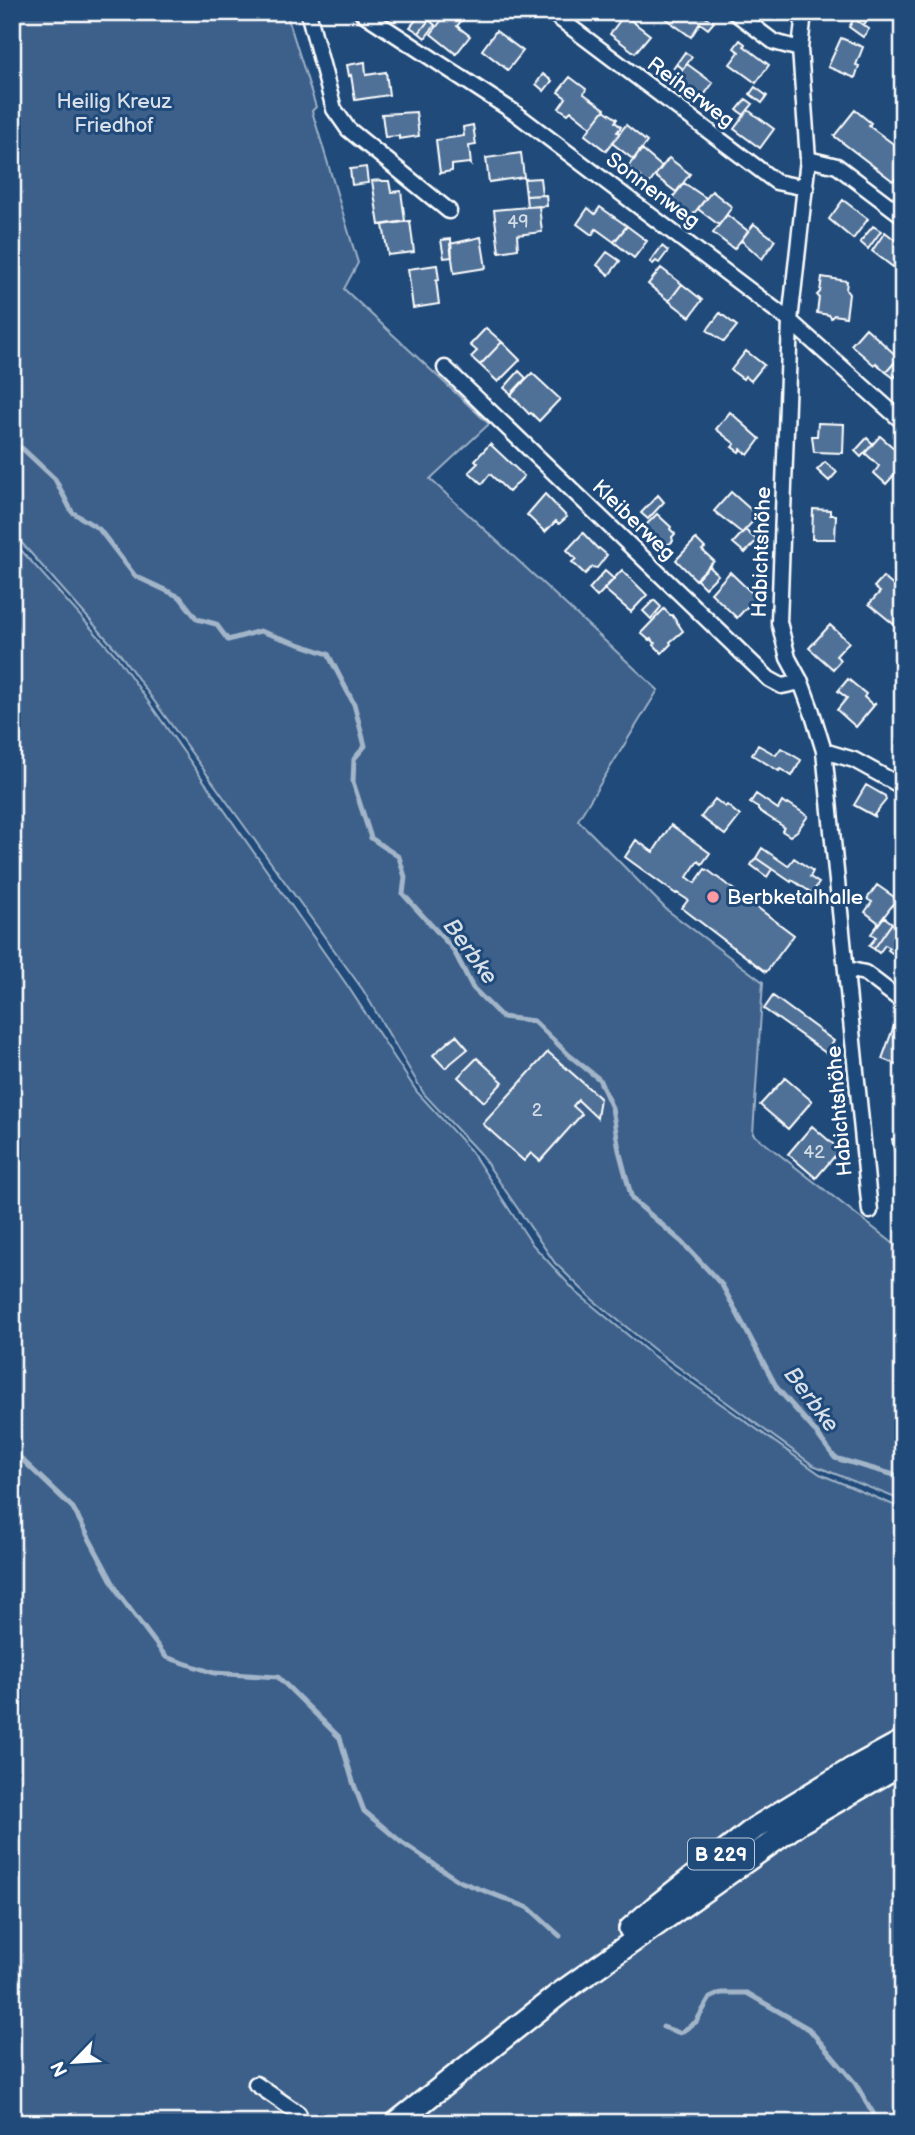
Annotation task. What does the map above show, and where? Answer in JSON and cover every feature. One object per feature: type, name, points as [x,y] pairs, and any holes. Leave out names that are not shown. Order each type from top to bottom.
[{"type":"main road","name":"B 229","points":[[559,1994],[655,1907],[755,1828],[849,1770],[903,1741]]},
{"type":"main road","name":"B 229","points":[[396,2123],[559,1994],[801,1822],[903,1763]]},
{"type":"street","points":[[308,12],[334,109],[348,130],[449,211]]},
{"type":"street","name":"Sonnenweg","points":[[361,12],[514,112],[790,321],[903,422]]},
{"type":"street","points":[[734,12],[774,42],[800,49]]},
{"type":"street","name":"Habichtshöhe","points":[[804,12],[800,49],[808,159],[790,321],[779,622],[788,658],[819,730],[824,751],[870,1210]]},
{"type":"street","name":"Reiherweg","points":[[556,16],[776,182],[806,188]]},
{"type":"street","points":[[808,159],[837,166],[903,216]]},
{"type":"street","name":"Kleiberweg","points":[[445,368],[769,679],[782,686],[800,682]]},
{"type":"street","points":[[824,751],[854,760],[903,787]]},
{"type":"street","points":[[847,969],[865,973],[903,1002]]},
{"type":"street","points":[[256,2084],[300,2118]]},
{"type":"green space","name":"Heilig Kreuz Friedhof","points":[[12,12],[286,12],[316,107],[312,111],[358,263],[344,289],[489,424],[430,479],[658,690],[578,820],[667,910],[763,982],[753,1134],[903,1251],[903,1501],[813,1465],[656,1351],[593,1300],[555,1263],[481,1155],[424,1094],[363,990],[120,654],[12,532]]},
{"type":"green space","points":[[12,540],[117,657],[347,985],[417,1092],[471,1151],[532,1244],[576,1292],[652,1355],[820,1474],[903,1509],[903,2123],[12,2123]]},
{"type":"building","points":[[448,12],[462,20],[457,26],[470,36],[456,54],[431,34]]},
{"type":"building","points":[[670,12],[696,12],[714,22],[708,29],[700,23],[691,37],[665,18]]},
{"type":"building","points":[[844,12],[870,12],[872,17],[863,25]]},
{"type":"building","points":[[421,14],[429,20],[419,33],[410,27]]},
{"type":"building","points":[[624,15],[650,35],[635,53],[610,34]]},
{"type":"building","points":[[854,19],[869,29],[863,37],[849,27]]},
{"type":"building","points":[[429,20],[435,25],[425,38],[419,33]]},
{"type":"building","points":[[496,31],[523,51],[508,70],[482,50]]},
{"type":"building","points":[[841,38],[863,47],[856,65],[859,66],[855,78],[828,67]]},
{"type":"building","points":[[740,40],[769,65],[756,83],[730,64],[739,52],[734,48]]},
{"type":"building","points":[[685,52],[692,57],[683,69],[677,64],[673,69]]},
{"type":"building","points":[[365,62],[366,75],[386,72],[389,95],[355,100],[347,65]]},
{"type":"building","points":[[687,64],[713,83],[699,102],[673,82]]},
{"type":"building","points":[[543,74],[552,81],[544,91],[536,84]]},
{"type":"building","points":[[570,77],[586,89],[584,94],[605,109],[591,127],[571,111],[568,114],[559,108],[566,98],[558,92]]},
{"type":"building","points":[[755,87],[767,96],[762,103],[750,94]]},
{"type":"building","points":[[746,99],[753,104],[744,115],[737,110]]},
{"type":"building","points":[[604,110],[617,119],[615,122],[621,127],[617,132],[620,133],[606,151],[585,135]]},
{"type":"building","points":[[748,110],[774,129],[760,148],[734,129]]},
{"type":"building","points":[[855,110],[871,123],[869,126],[903,151],[903,168],[893,181],[834,136]]},
{"type":"building","points":[[416,112],[419,136],[399,139],[399,136],[385,137],[382,114]]},
{"type":"building","points":[[473,125],[476,145],[469,146],[471,165],[452,165],[452,171],[440,173],[436,140],[464,136],[463,127]]},
{"type":"building","points":[[626,125],[647,142],[634,160],[612,143]]},
{"type":"building","points":[[641,149],[663,165],[649,184],[628,167]]},
{"type":"building","points":[[521,153],[524,177],[489,182],[486,158]]},
{"type":"building","points":[[669,158],[690,174],[676,192],[655,176]]},
{"type":"building","points":[[366,167],[368,183],[352,185],[350,169]]},
{"type":"building","points":[[540,178],[542,195],[526,196],[524,179]]},
{"type":"building","points":[[372,181],[389,181],[391,192],[401,191],[405,221],[379,225]]},
{"type":"building","points":[[684,183],[706,198],[691,217],[670,201]]},
{"type":"building","points":[[712,191],[732,207],[719,225],[698,209]]},
{"type":"building","points":[[546,195],[547,206],[527,207],[526,196]]},
{"type":"building","points":[[843,200],[868,219],[853,239],[829,219]]},
{"type":"building","points":[[539,206],[542,232],[517,235],[518,249],[499,252],[494,210]]},
{"type":"building","points":[[600,207],[627,226],[614,242],[596,229],[592,235],[577,224],[588,208],[595,214]]},
{"type":"building","points":[[727,215],[748,231],[734,249],[713,233]]},
{"type":"building","points":[[410,221],[414,252],[388,255],[383,225]]},
{"type":"building","points":[[754,224],[775,240],[762,259],[740,242]]},
{"type":"building","points":[[627,226],[647,241],[634,258],[614,242]]},
{"type":"building","points":[[873,226],[881,231],[868,249],[860,242]]},
{"type":"building","points":[[885,232],[903,246],[903,254],[893,267],[872,251]]},
{"type":"building","points":[[481,237],[486,268],[454,273],[450,244]]},
{"type":"building","points":[[451,239],[452,257],[444,258],[441,240]]},
{"type":"building","points":[[662,246],[668,251],[659,263],[656,261],[653,264],[650,262]]},
{"type":"building","points":[[607,252],[620,261],[609,275],[597,265]]},
{"type":"building","points":[[437,265],[439,304],[413,308],[408,269]]},
{"type":"building","points":[[661,268],[682,284],[669,301],[648,284]]},
{"type":"building","points":[[822,277],[847,281],[846,290],[849,294],[846,317],[834,315],[831,318],[829,315],[817,313],[817,295]]},
{"type":"building","points":[[682,284],[702,300],[690,317],[669,301]]},
{"type":"building","points":[[720,313],[737,326],[724,342],[707,330]]},
{"type":"building","points":[[486,328],[502,342],[480,365],[471,357],[477,351],[470,345]]},
{"type":"building","points":[[866,328],[899,358],[886,372],[851,345]]},
{"type":"building","points":[[502,342],[520,360],[498,382],[480,365]]},
{"type":"building","points":[[746,351],[764,365],[751,381],[745,376],[743,379],[731,370]]},
{"type":"building","points":[[901,355],[903,368],[894,378],[886,372]]},
{"type":"building","points":[[519,371],[526,378],[511,394],[504,388]]},
{"type":"building","points":[[532,373],[560,399],[539,421],[511,395]]},
{"type":"building","points":[[730,412],[760,439],[748,455],[741,449],[739,452],[732,447],[735,444],[716,429]]},
{"type":"building","points":[[818,423],[844,424],[843,453],[814,452],[812,436],[817,436]]},
{"type":"building","points":[[880,436],[903,456],[903,465],[886,484],[874,473],[879,466],[865,453]]},
{"type":"building","points":[[867,438],[873,444],[861,457],[855,451]]},
{"type":"building","points":[[490,444],[524,476],[509,492],[490,474],[482,484],[469,472],[478,463],[475,460]]},
{"type":"building","points":[[825,462],[837,472],[829,481],[817,470]]},
{"type":"building","points":[[731,492],[758,516],[742,533],[714,511]]},
{"type":"building","points":[[545,494],[567,517],[559,524],[556,521],[545,532],[527,515]]},
{"type":"building","points":[[658,495],[664,502],[648,519],[641,513]]},
{"type":"building","points":[[813,509],[830,510],[830,515],[836,515],[835,539],[812,539]]},
{"type":"building","points":[[657,514],[675,534],[673,541],[659,550],[640,531]]},
{"type":"building","points":[[745,530],[757,540],[745,553],[733,543]]},
{"type":"building","points":[[583,533],[607,555],[597,568],[592,567],[585,574],[572,562],[576,559],[567,550]]},
{"type":"building","points":[[696,539],[705,548],[702,550],[714,561],[696,580],[676,560]]},
{"type":"building","points":[[709,566],[718,575],[705,588],[696,579]]},
{"type":"building","points":[[622,570],[647,595],[631,612],[604,589]]},
{"type":"building","points":[[605,571],[614,579],[597,597],[589,589]]},
{"type":"building","points":[[730,572],[756,597],[737,618],[711,593]]},
{"type":"building","points":[[883,577],[903,594],[903,618],[896,626],[869,604],[880,592],[874,587]]},
{"type":"building","points":[[654,600],[661,607],[651,619],[643,611]]},
{"type":"building","points":[[664,609],[672,615],[683,631],[662,653],[651,639],[641,633]]},
{"type":"building","points":[[830,625],[849,642],[836,656],[841,660],[833,669],[809,648]]},
{"type":"building","points":[[848,679],[866,694],[864,697],[873,705],[876,703],[856,727],[837,710],[847,698],[838,691]]},
{"type":"building","points":[[758,745],[776,755],[781,748],[801,760],[792,776],[752,755]]},
{"type":"building","points":[[866,785],[885,796],[886,800],[874,815],[876,817],[854,805]]},
{"type":"building","points":[[756,794],[778,809],[782,802],[786,805],[788,803],[808,816],[790,836],[782,831],[784,827],[750,803]]},
{"type":"building","points":[[715,799],[740,816],[725,835],[701,817]]},
{"type":"building","name":"Berbketalhalle","points":[[671,825],[710,853],[702,864],[698,861],[687,877],[695,883],[705,869],[709,871],[794,935],[766,972],[682,908],[688,900],[625,857],[636,840],[653,852]]},
{"type":"building","points":[[762,848],[788,866],[794,858],[813,871],[810,877],[819,883],[812,893],[756,858]]},
{"type":"building","points":[[756,858],[772,869],[767,877],[751,865]]},
{"type":"building","points":[[877,885],[897,899],[879,923],[865,912],[872,902],[867,899]]},
{"type":"building","points":[[884,917],[892,923],[874,949],[869,946],[876,937],[871,934]]},
{"type":"building","points":[[892,923],[903,931],[903,961],[885,945],[879,953],[874,949]]},
{"type":"building","points":[[773,996],[834,1041],[826,1053],[764,1009]]},
{"type":"building","points":[[895,1023],[903,1025],[903,1067],[882,1059]]},
{"type":"building","points":[[456,1035],[468,1049],[445,1068],[433,1055]]},
{"type":"building","points":[[548,1052],[600,1098],[597,1118],[578,1100],[573,1106],[582,1114],[540,1161],[531,1153],[524,1161],[483,1124]]},
{"type":"building","points":[[477,1058],[503,1082],[484,1102],[458,1077]]},
{"type":"building","points":[[785,1078],[812,1101],[788,1129],[760,1105]]},
{"type":"building","points":[[812,1126],[840,1150],[816,1178],[788,1154]]},
{"type":"building","points":[[903,1137],[903,1159],[896,1160],[892,1139]]},
{"type":"waterway","name":"Berbke","points":[[12,443],[23,449],[55,479],[72,512],[99,529],[135,576],[180,597],[197,619],[216,624],[228,640],[260,631],[328,654],[354,704],[365,746],[354,759],[353,782],[371,838],[399,857],[405,877],[403,894],[453,949],[473,988],[502,1017],[534,1021],[599,1079],[612,1108],[619,1150],[632,1199],[682,1242],[722,1285],[777,1388],[835,1458],[898,1476],[903,1480]]},
{"type":"waterway","points":[[12,1450],[73,1508],[120,1596],[166,1657],[214,1673],[278,1677],[340,1738],[364,1811],[401,1842],[459,1881],[529,1908],[560,1936]]},
{"type":"waterway","points":[[663,2027],[680,2033],[696,2022],[710,1998],[721,1993],[747,1993],[809,2029],[855,2083],[879,2123]]},
{"type":"place","name":"Berbketalhalle","points":[[713,897]]}]
